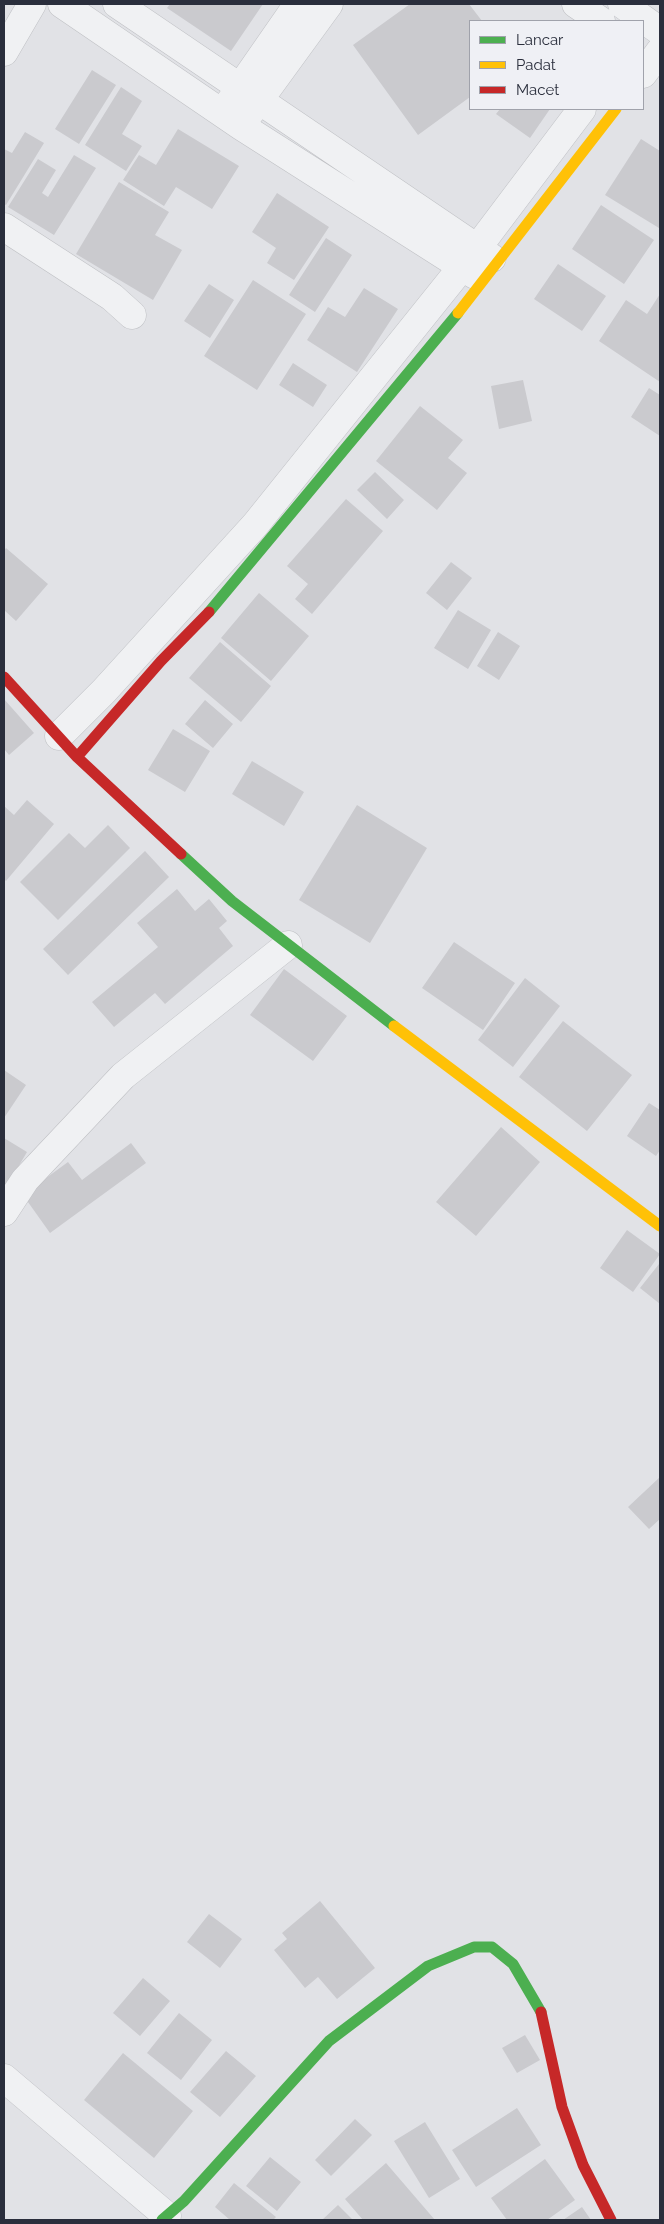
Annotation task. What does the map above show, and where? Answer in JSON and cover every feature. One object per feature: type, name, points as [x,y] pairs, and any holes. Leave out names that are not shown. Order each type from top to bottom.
[{"type":"street","points":[[4,52],[32,4]]},
{"type":"street","points":[[62,4],[231,120],[480,264]]},
{"type":"street","points":[[116,4],[250,93],[480,264]]},
{"type":"street","points":[[250,93],[298,4]]},
{"type":"street","points":[[231,120],[250,93],[329,4]]},
{"type":"street","points":[[576,4],[600,20]]},
{"type":"street","points":[[622,4],[642,20]]},
{"type":"street","points":[[480,264],[581,110]]},
{"type":"street","points":[[59,736],[264,531],[480,264],[615,110]]},
{"type":"street","points":[[4,227],[112,297],[132,315]]},
{"type":"street","points":[[77,757],[161,661],[222,598],[264,531]]},
{"type":"street","points":[[4,677],[77,757],[232,901],[449,1069],[660,1226]]},
{"type":"street","points":[[4,1212],[25,1180],[123,1076],[288,945]]},
{"type":"street","points":[[4,2078],[165,2218],[197,2187],[329,2041],[428,1966],[474,1948],[492,1947],[513,1964],[538,2004],[544,2018],[562,2107],[583,2165],[611,2220]]},
{"type":"building","points":[[170,4],[263,4],[231,51],[167,8]]},
{"type":"building","points":[[410,4],[469,4],[481,20],[469,20],[469,98],[418,135],[353,45]]},
{"type":"building","points":[[92,70],[116,85],[79,144],[55,129]]},
{"type":"building","points":[[121,87],[142,101],[122,134],[142,146],[126,171],[85,145]]},
{"type":"building","points":[[499,110],[549,110],[530,138],[496,114]]},
{"type":"building","points":[[178,129],[239,166],[212,209],[176,187],[164,206],[123,180],[139,155],[156,165]]},
{"type":"building","points":[[25,132],[44,143],[6,205],[4,204],[4,149],[12,153]]},
{"type":"building","points":[[641,139],[660,151],[659,228],[605,195]]},
{"type":"building","points":[[74,155],[96,168],[54,235],[8,207],[38,159],[56,170],[42,193],[48,197]]},
{"type":"building","points":[[119,182],[169,212],[155,235],[182,250],[153,300],[76,254]]},
{"type":"building","points":[[277,193],[329,227],[294,280],[267,263],[276,248],[252,232]]},
{"type":"building","points":[[601,205],[654,240],[624,284],[572,249]]},
{"type":"building","points":[[326,238],[352,255],[315,312],[289,295]]},
{"type":"building","points":[[558,264],[606,296],[582,331],[534,299]]},
{"type":"building","points":[[253,280],[306,314],[257,390],[204,356]]},
{"type":"building","points":[[209,284],[234,300],[210,338],[184,321]]},
{"type":"building","points":[[364,288],[398,309],[357,372],[307,340],[328,307],[345,317]]},
{"type":"building","points":[[660,294],[660,382],[599,341],[626,300],[647,314]]},
{"type":"building","points":[[293,363],[327,385],[313,407],[279,385]]},
{"type":"building","points":[[523,380],[532,421],[499,429],[491,386]]},
{"type":"building","points":[[649,388],[660,395],[660,436],[631,417]]},
{"type":"building","points":[[420,406],[463,440],[448,458],[467,473],[437,510],[376,461]]},
{"type":"building","points":[[375,472],[404,500],[387,519],[357,490]]},
{"type":"building","points":[[346,499],[383,531],[312,614],[295,599],[308,584],[287,566]]},
{"type":"building","points":[[6,548],[48,584],[16,621],[4,610],[4,551]]},
{"type":"building","points":[[451,562],[472,578],[447,610],[426,593]]},
{"type":"building","points":[[259,593],[309,636],[271,681],[221,638]]},
{"type":"building","points":[[458,610],[491,630],[468,669],[434,648]]},
{"type":"building","points":[[498,632],[520,646],[499,680],[477,666]]},
{"type":"building","points":[[220,642],[271,686],[241,722],[189,678]]},
{"type":"building","points":[[4,699],[34,733],[9,755],[4,749]]},
{"type":"building","points":[[205,700],[233,724],[213,748],[185,724]]},
{"type":"building","points":[[173,729],[210,751],[185,792],[148,770]]},
{"type":"building","points":[[252,761],[304,792],[284,826],[232,794]]},
{"type":"building","points":[[27,800],[54,824],[6,881],[4,879],[4,806],[14,815]]},
{"type":"building","points":[[357,805],[427,848],[370,943],[299,900]]},
{"type":"building","points":[[108,825],[130,848],[58,920],[20,882],[69,833],[85,848]]},
{"type":"building","points":[[145,851],[169,877],[68,975],[43,949]]},
{"type":"building","points":[[177,889],[195,911],[209,899],[227,921],[219,928],[233,946],[165,1004],[155,993],[114,1027],[92,1002],[158,947],[137,923]]},
{"type":"building","points":[[454,942],[515,983],[483,1030],[422,988]]},
{"type":"building","points":[[284,969],[347,1016],[313,1061],[250,1015]]},
{"type":"building","points":[[525,978],[560,1006],[513,1067],[478,1040]]},
{"type":"building","points":[[563,1021],[632,1075],[587,1131],[519,1077]]},
{"type":"building","points":[[4,1070],[26,1085],[4,1118]]},
{"type":"building","points":[[649,1103],[660,1110],[660,1150],[656,1156],[627,1136]]},
{"type":"building","points":[[501,1127],[540,1162],[476,1236],[436,1202]]},
{"type":"building","points":[[4,1138],[27,1152],[7,1186],[4,1184]]},
{"type":"building","points":[[131,1143],[146,1163],[50,1233],[23,1195],[68,1162],[82,1180]]},
{"type":"building","points":[[627,1230],[660,1254],[633,1292],[600,1268]]},
{"type":"building","points":[[660,1265],[660,1304],[640,1288]]},
{"type":"building","points":[[660,1477],[660,1519],[649,1529],[628,1507]]},
{"type":"building","points":[[320,1901],[375,1968],[337,1999],[318,1977],[305,1988],[274,1950],[287,1939],[282,1933]]},
{"type":"building","points":[[209,1914],[242,1939],[220,1968],[187,1942]]},
{"type":"building","points":[[143,1978],[170,2001],[140,2036],[113,2013]]},
{"type":"building","points":[[179,2013],[212,2040],[181,2080],[147,2053]]},
{"type":"building","points":[[525,2035],[540,2060],[517,2073],[502,2048]]},
{"type":"building","points":[[226,2051],[256,2076],[220,2117],[190,2092]]},
{"type":"building","points":[[123,2053],[193,2111],[154,2158],[84,2100]]},
{"type":"building","points":[[517,2108],[541,2145],[476,2187],[452,2150]]},
{"type":"building","points":[[355,2119],[372,2135],[331,2176],[315,2160]]},
{"type":"building","points":[[425,2122],[460,2179],[429,2198],[394,2141]]},
{"type":"building","points":[[270,2157],[301,2182],[277,2211],[246,2186]]},
{"type":"building","points":[[545,2159],[575,2200],[547,2220],[507,2220],[491,2198]]},
{"type":"building","points":[[386,2163],[435,2220],[363,2220],[345,2199]]},
{"type":"building","points":[[234,2183],[276,2217],[273,2220],[230,2220],[215,2207]]},
{"type":"building","points":[[338,2205],[353,2220],[322,2220]]},
{"type":"building","points":[[582,2207],[591,2220],[563,2220]]},
{"type":"traffic: fast","points":[[209,612],[458,313]]},
{"type":"traffic: fast","points":[[181,854],[232,901],[394,1026]]},
{"type":"traffic: fast","points":[[162,2220],[184,2201],[329,2041],[428,1966],[474,1947],[492,1947],[513,1964],[541,2012]]},
{"type":"traffic: slow","points":[[458,313],[615,110]]},
{"type":"traffic: slow","points":[[394,1026],[660,1226]]},
{"type":"traffic: jam","points":[[77,757],[161,661],[209,612]]},
{"type":"traffic: jam","points":[[4,677],[77,757],[181,854]]},
{"type":"traffic: jam","points":[[541,2012],[562,2107],[583,2165],[611,2220]]}]
